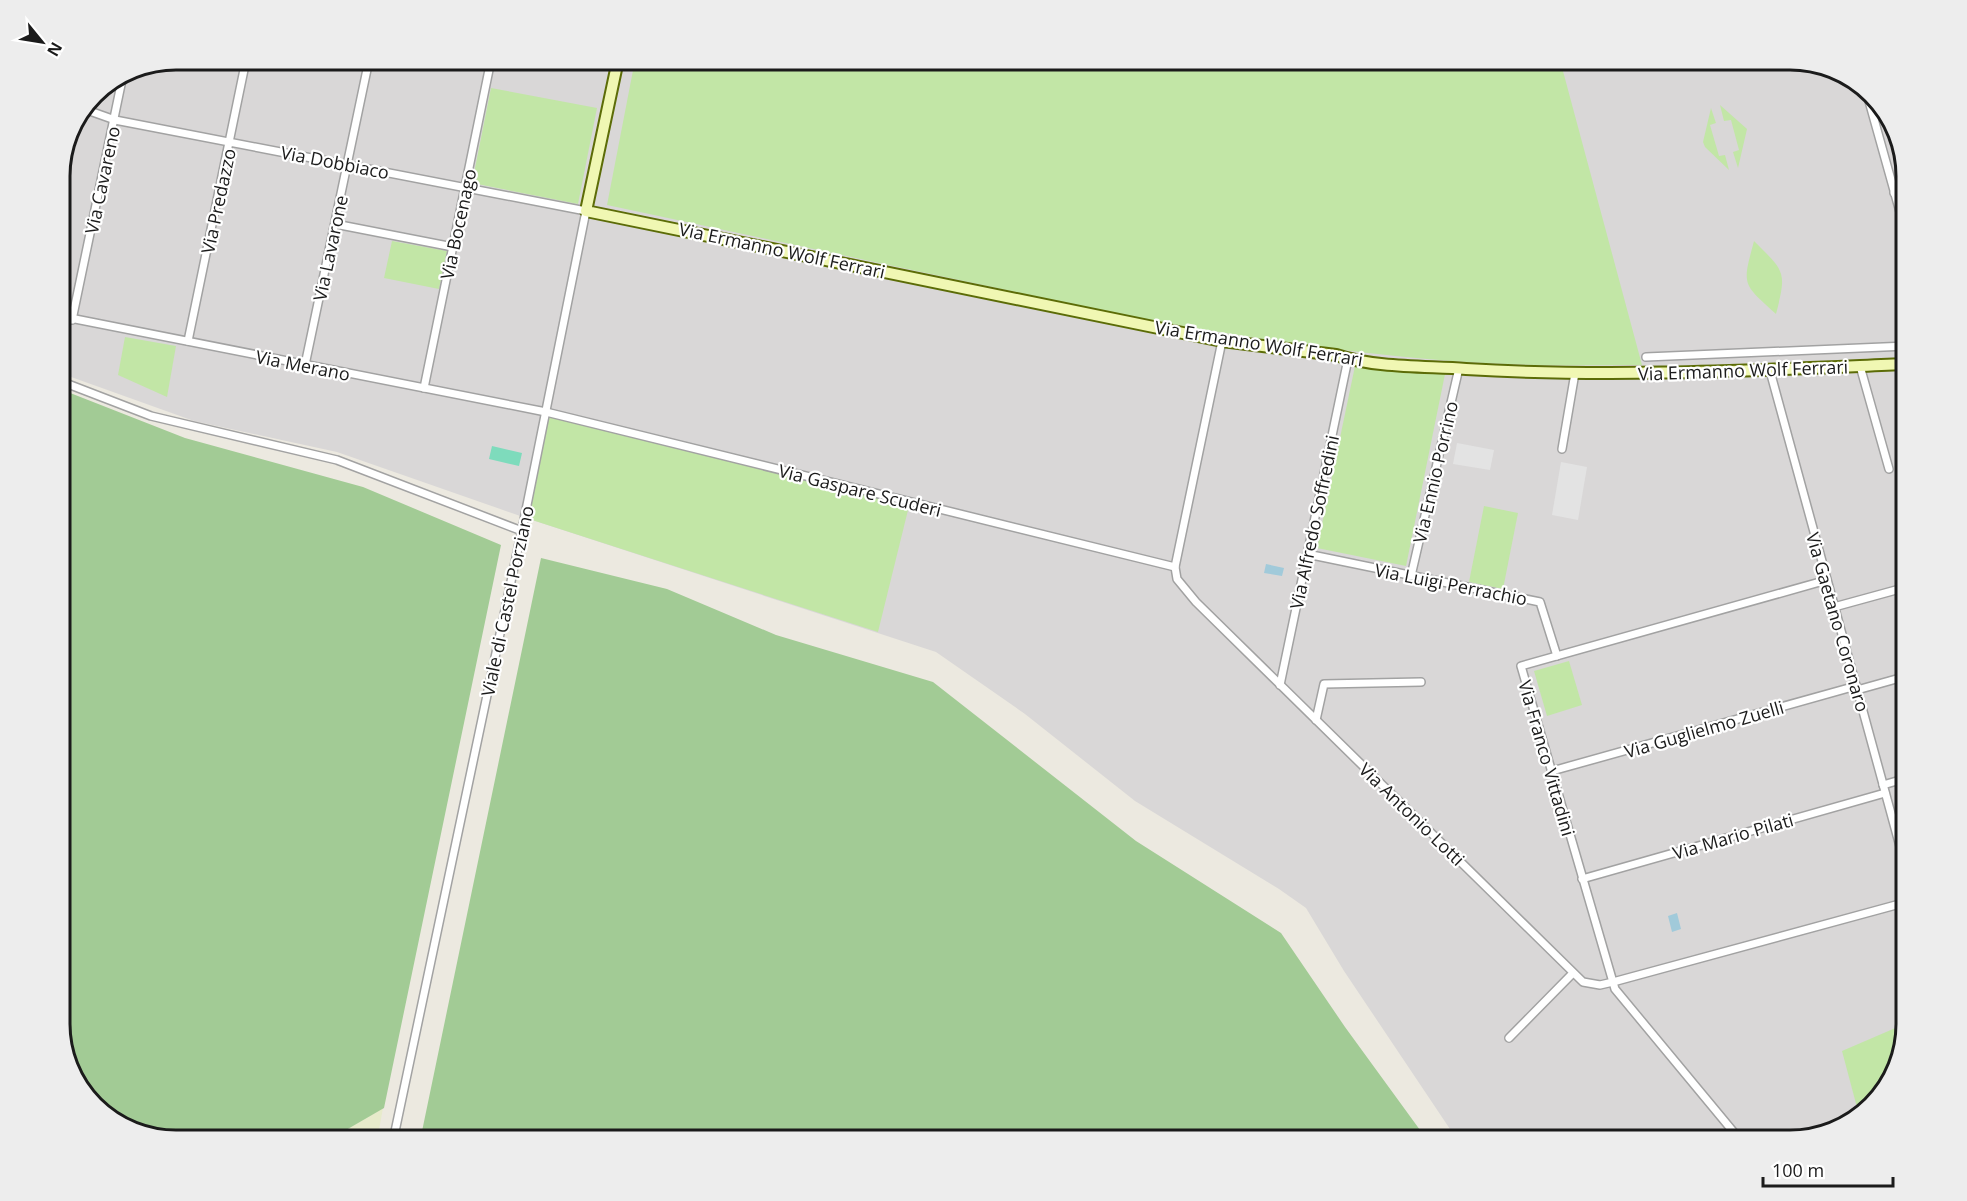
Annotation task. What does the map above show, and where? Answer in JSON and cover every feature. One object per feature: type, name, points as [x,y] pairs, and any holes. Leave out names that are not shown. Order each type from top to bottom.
[{"type":"street","name":"Via Predazzo","points":[[188,341],[244,70]]},
{"type":"street","name":"Via Lavarone","points":[[305,366],[367,70]]},
{"type":"street","name":"Via Bocenago","points":[[424,388],[489,70]]},
{"type":"street","name":"Viale di Castel Porziano","points":[[395,1130],[522,531],[616,70]]},
{"type":"street","name":"Via Cavareno","points":[[72,320],[121,86]]},
{"type":"street","points":[[1871,108],[1896,200]]},
{"type":"street","name":"Via Dobbiaco","points":[[92,112],[115,120],[586,211]]},
{"type":"street","name":"Via Ermanno Wolf Ferrari","points":[[586,211],[1222,341],[1336,355],[1348,359],[1458,368],[1575,373],[1770,371],[1896,364]]},
{"type":"street","points":[[335,224],[453,247]]},
{"type":"street","name":"Via Merano","points":[[72,320],[546,412]]},
{"type":"street","points":[[1175,567],[1222,341]]},
{"type":"street","name":"Via Ermanno Wolf Ferrari","points":[[1646,357],[1896,346]]},
{"type":"street","name":"Via Alfredo Soffredini","points":[[1280,685],[1348,359]]},
{"type":"street","points":[[1860,366],[1889,469]]},
{"type":"street","name":"Via Ennio Porrino","points":[[1411,576],[1458,368]]},
{"type":"street","name":"Via Gaetano Coronaro","points":[[1770,371],[1896,832]]},
{"type":"street","points":[[1562,449],[1575,373]]},
{"type":"street","points":[[71,385],[151,416],[337,460],[522,531]]},
{"type":"street","name":"Via Gaspare Scuderi","points":[[546,412],[1175,567]]},
{"type":"street","name":"Via Luigi Perrachio","points":[[1307,554],[1540,602],[1557,656]]},
{"type":"street","name":"Via Antonio Lotti","points":[[1175,567],[1177,579],[1196,602],[1582,982],[1590,984],[1613,982],[1896,905]]},
{"type":"street","name":"Via Franco Vittadini","points":[[1732,1130],[1615,989],[1521,666],[1827,580]]},
{"type":"street","points":[[1834,607],[1896,590]]},
{"type":"street","name":"Via Guglielmo Zuelli","points":[[1552,771],[1896,679]]},
{"type":"street","points":[[1316,720],[1324,684],[1421,682]]},
{"type":"street","name":"Via Mario Pilati","points":[[1582,879],[1884,789],[1896,783]]},
{"type":"street","points":[[1509,1038],[1573,973]]},
{"type":"shaded area","points":[[1790,70],[1818,74],[1855,92],[1875,112],[1888,136],[1896,163],[1896,1038],[1893,1052],[1875,1089],[1855,1109],[1831,1122],[1804,1130],[1451,1130],[1344,971],[1306,908],[1135,801],[1025,714],[936,652],[526,518],[337,452],[194,421],[71,377],[71,170],[74,149],[81,130],[92,112],[112,92],[142,76],[163,71]]},
{"type":"shaded area","points":[[1457,443],[1494,450],[1490,470],[1453,464]]},
{"type":"shaded area","points":[[1561,462],[1587,467],[1578,520],[1552,515]]},
{"type":"green space","points":[[633,70],[1563,70],[1642,365],[1532,365],[1434,360],[1239,335],[1142,319],[607,205]]},
{"type":"green space","points":[[491,88],[597,108],[578,204],[472,183]]},
{"type":"green space","points":[[1720,105],[1747,129],[1738,168],[1733,152],[1739,150],[1731,120],[1724,121]]},
{"type":"green space","points":[[1711,108],[1716,123],[1710,125],[1719,156],[1725,155],[1729,170],[1705,147],[1703,142]]},
{"type":"green space","points":[[392,241],[447,251],[439,289],[384,278]]},
{"type":"green space","points":[[1754,241],[1772,259],[1781,273],[1782,289],[1776,314],[1757,296],[1748,283],[1748,267]]},
{"type":"green space","points":[[125,337],[176,346],[167,397],[118,375]]},
{"type":"green space","points":[[1355,366],[1445,374],[1406,566],[1317,548]]},
{"type":"green space","points":[[71,393],[185,438],[363,487],[501,545],[384,1108],[346,1130],[163,1130],[136,1122],[112,1109],[92,1089],[79,1065],[74,1052],[71,1031]]},
{"type":"green space","points":[[546,412],[910,502],[878,632],[526,518]]},
{"type":"green space","points":[[492,446],[522,453],[519,466],[489,459]]},
{"type":"green space","points":[[1484,506],[1518,513],[1503,589],[1469,582]]},
{"type":"green space","points":[[541,558],[667,589],[776,635],[933,682],[1136,841],[1281,933],[1345,1027],[1420,1130],[422,1130]]},
{"type":"green space","points":[[1569,661],[1582,705],[1547,716],[1534,671]]},
{"type":"green space","points":[[1896,1028],[1893,1052],[1882,1078],[1875,1089],[1857,1107],[1842,1051]]},
{"type":"green space","points":[[383,1108],[379,1130],[345,1130]]},
{"type":"water","points":[[1266,564],[1284,568],[1282,576],[1264,573]]},
{"type":"water","points":[[1677,913],[1681,929],[1672,932],[1668,916]]}]
